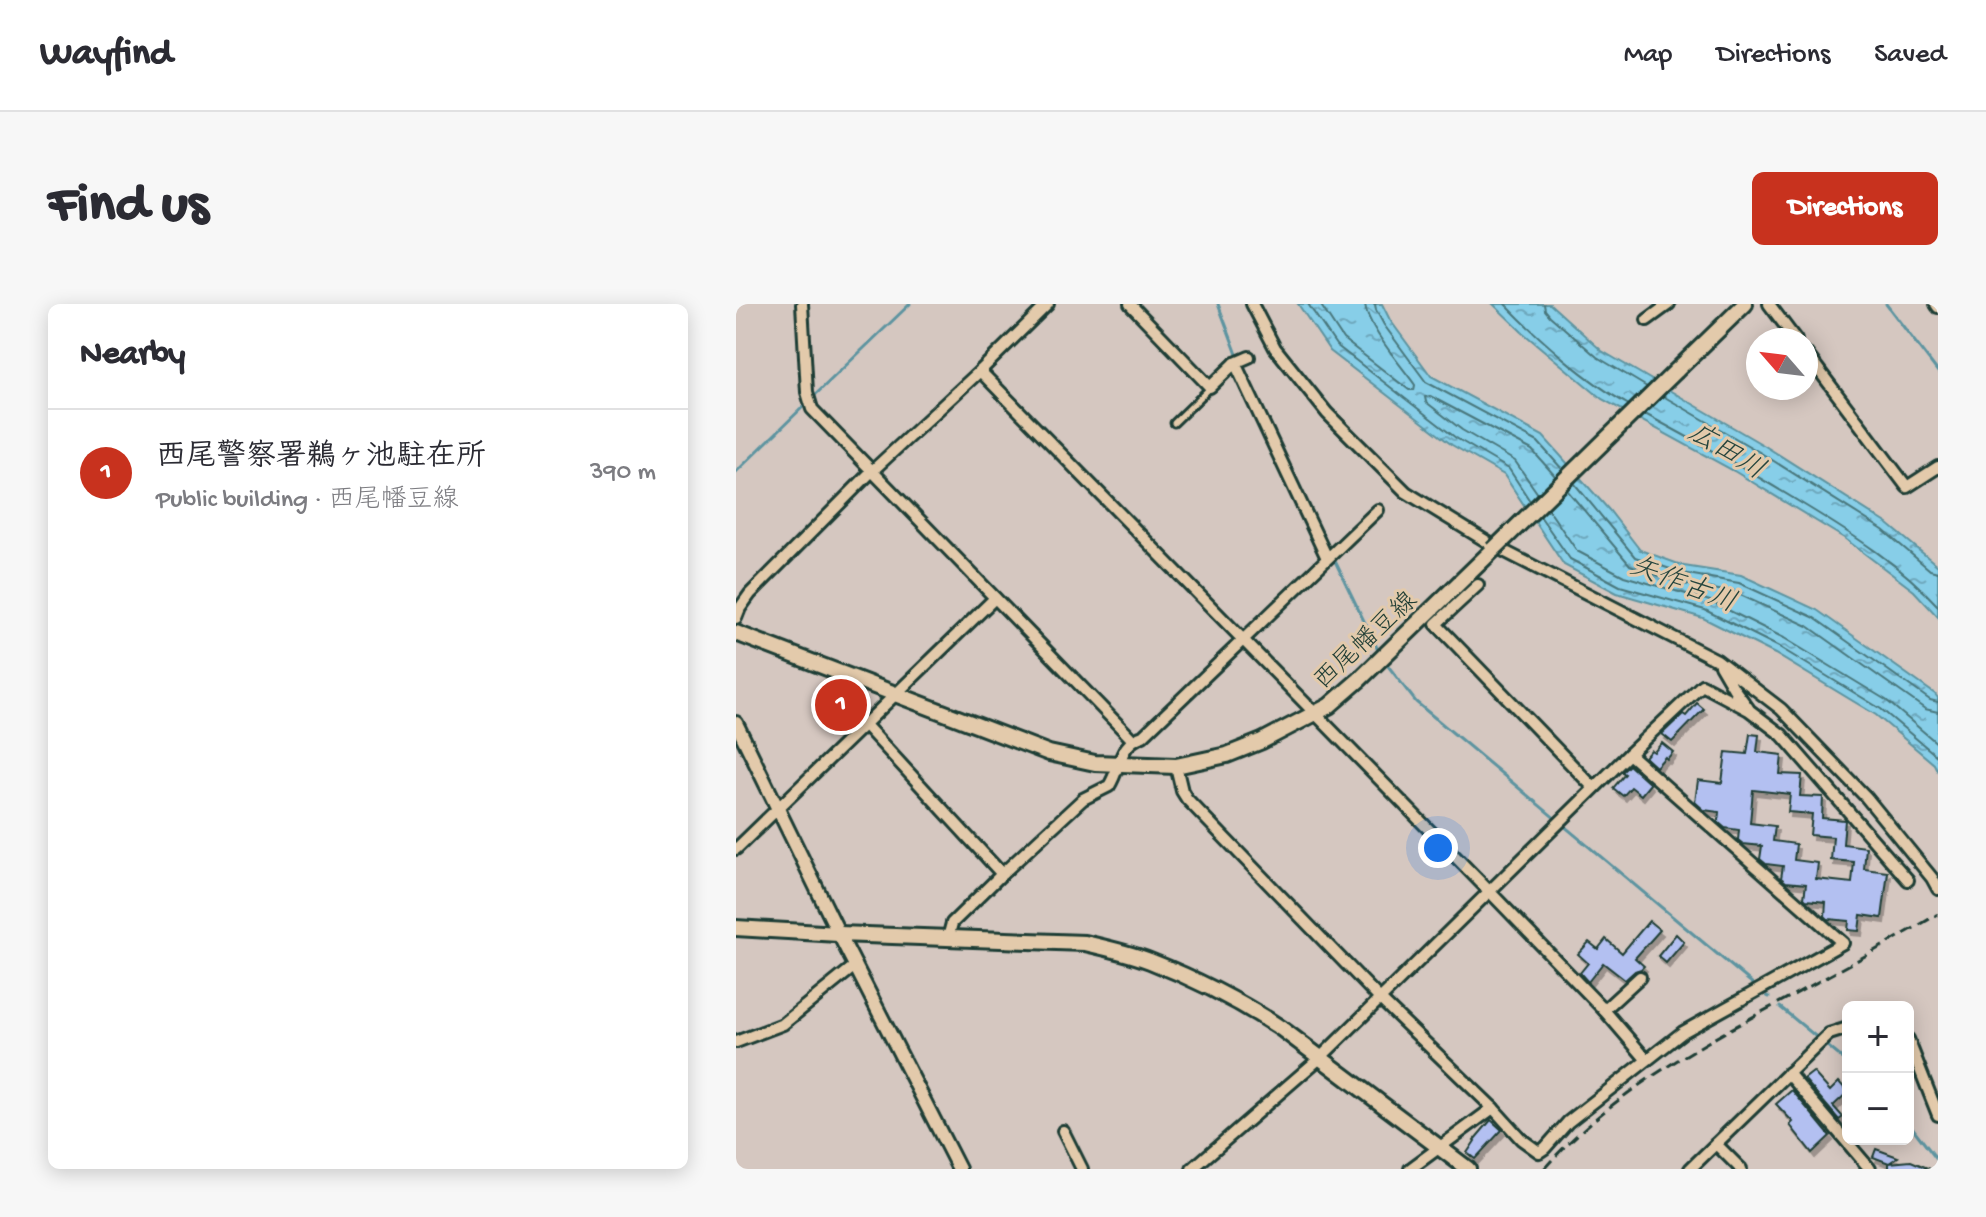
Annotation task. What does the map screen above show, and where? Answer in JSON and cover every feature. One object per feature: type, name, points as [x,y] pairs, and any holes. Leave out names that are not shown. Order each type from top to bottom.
[{"type":"main road","name":"西尾幡豆線","points":[[736,633],[1049,753],[1119,764],[1176,766],[1227,755],[1262,741],[1329,706],[1359,680],[1745,304]]},
{"type":"main road","points":[[736,928],[1085,943],[1124,952],[1151,961],[1252,1009],[1468,1169]]},
{"type":"street","points":[[802,304],[807,394],[811,408],[1132,739]]},
{"type":"street","points":[[736,618],[750,594],[871,472],[1048,304]]},
{"type":"street","points":[[1130,304],[1210,387],[1235,363],[1249,357]]},
{"type":"street","points":[[1252,304],[1275,348],[1327,413],[1406,492],[1494,546],[1717,660],[1781,709],[1866,797],[1938,889]]},
{"type":"street","points":[[1647,320],[1669,304]]},
{"type":"street","points":[[1769,304],[1787,328]]},
{"type":"street","points":[[1235,363],[1327,558]]},
{"type":"street","points":[[1818,369],[1907,487],[1938,467]]},
{"type":"street","points":[[980,371],[1489,891],[1604,1010],[1646,1059]]},
{"type":"street","points":[[948,938],[952,923],[1002,874],[1083,799],[1109,786],[1132,739],[1143,736],[1378,510]]},
{"type":"street","points":[[1478,585],[1436,624],[1594,788]]},
{"type":"street","points":[[736,849],[995,598]]},
{"type":"street","points":[[1717,660],[1749,710]]},
{"type":"street","points":[[1192,1169],[1320,1058],[1702,685],[1749,710],[1782,735],[1908,880]]},
{"type":"street","points":[[736,723],[959,1169]]},
{"type":"street","points":[[865,725],[1002,874]]},
{"type":"street","points":[[1176,766],[1187,799],[1379,998],[1521,1139],[1539,1152],[1568,1122],[1683,1032],[1843,943],[1629,754]]},
{"type":"street","points":[[736,1042],[783,1024],[856,965]]},
{"type":"street","points":[[1604,1010],[1640,977]]},
{"type":"street","points":[[1690,1169],[1829,1034],[1842,1030]]},
{"type":"street","points":[[1914,1054],[1938,1115]]},
{"type":"street","points":[[1788,1073],[1870,1169]]},
{"type":"street","points":[[1410,1169],[1493,1108]]},
{"type":"street","points":[[1063,1131],[1082,1169]]},
{"type":"street","points":[[1716,1144],[1741,1169]]},
{"type":"lane","points":[[1174,423],[1210,387]]},
{"type":"water","name":"矢作古川","points":[[1298,304],[1382,304],[1431,376],[1543,436],[1640,550],[1684,566],[1741,575],[1817,610],[1935,694],[1938,698],[1938,772],[1934,764],[1876,715],[1775,654],[1703,618],[1617,593],[1564,565],[1504,475],[1452,445],[1330,351]]},
{"type":"water","name":"広田川","points":[[1493,304],[1550,304],[1602,351],[1765,446],[1888,524],[1938,566],[1938,617],[1914,591],[1844,538],[1734,471],[1602,399]]},
{"type":"building","points":[[1697,703],[1704,709],[1672,742],[1662,734],[1683,714],[1686,716]]},
{"type":"building","points":[[1750,734],[1759,735],[1757,752],[1782,755],[1780,774],[1802,775],[1800,796],[1823,797],[1822,818],[1845,820],[1843,844],[1866,847],[1864,869],[1888,872],[1882,918],[1861,915],[1859,931],[1848,930],[1849,921],[1828,919],[1825,916],[1826,902],[1804,898],[1806,884],[1786,882],[1781,878],[1783,866],[1766,864],[1760,859],[1762,846],[1743,844],[1738,840],[1739,830],[1725,828],[1718,822],[1719,812],[1704,810],[1695,802],[1698,780],[1722,783],[1726,752],[1747,754]],"holes":[[[1753,790],[1790,794],[1788,812],[1812,814],[1810,835],[1833,837],[1831,860],[1854,862],[1852,883],[1816,879],[1818,863],[1794,860],[1796,844],[1773,841],[1775,826],[1750,823]]]},
{"type":"building","points":[[1662,743],[1673,752],[1656,767],[1645,757]]},
{"type":"building","points":[[1629,765],[1650,784],[1641,795],[1631,787],[1623,796],[1613,788]]},
{"type":"building","points":[[1649,921],[1660,930],[1635,958],[1644,966],[1641,969],[1625,980],[1603,963],[1588,982],[1580,973],[1588,963],[1578,954],[1589,942],[1598,949],[1606,939],[1622,953]]},
{"type":"building","points":[[1676,934],[1684,942],[1666,963],[1658,956]]},
{"type":"building","points":[[1813,1072],[1830,1091],[1839,1082],[1842,1098],[1833,1106],[1842,1118],[1839,1120],[1804,1079]]},
{"type":"building","points":[[1792,1090],[1830,1136],[1812,1153],[1790,1125],[1793,1122],[1776,1104]]},
{"type":"building","points":[[1491,1120],[1502,1130],[1475,1159],[1467,1153]]},
{"type":"building","points":[[1876,1149],[1898,1157],[1889,1163],[1873,1157]]},
{"type":"building","points":[[1911,1161],[1930,1169],[1889,1169],[1889,1163]]},
{"type":"waterway","points":[[813,397],[910,304]]},
{"type":"waterway","points":[[1218,304],[1238,357]]},
{"type":"waterway","points":[[1886,304],[1938,372]]},
{"type":"waterway","points":[[736,472],[808,402]]},
{"type":"waterway","points":[[1302,494],[1330,552]]},
{"type":"waterway","points":[[1334,559],[1379,652]]},
{"type":"waterway","points":[[1385,662],[1416,702],[1753,984]]},
{"type":"waterway","points":[[1780,1007],[1842,1058]]},
{"type":"waterway","points":[[1914,1130],[1938,1161]]},
{"type":"railway","points":[[1544,1169],[1602,1113],[1668,1066],[1938,914]]},
{"type":"place","name":"西尾警察署鵜ヶ池駐在所","points":[[841,705]]}]
